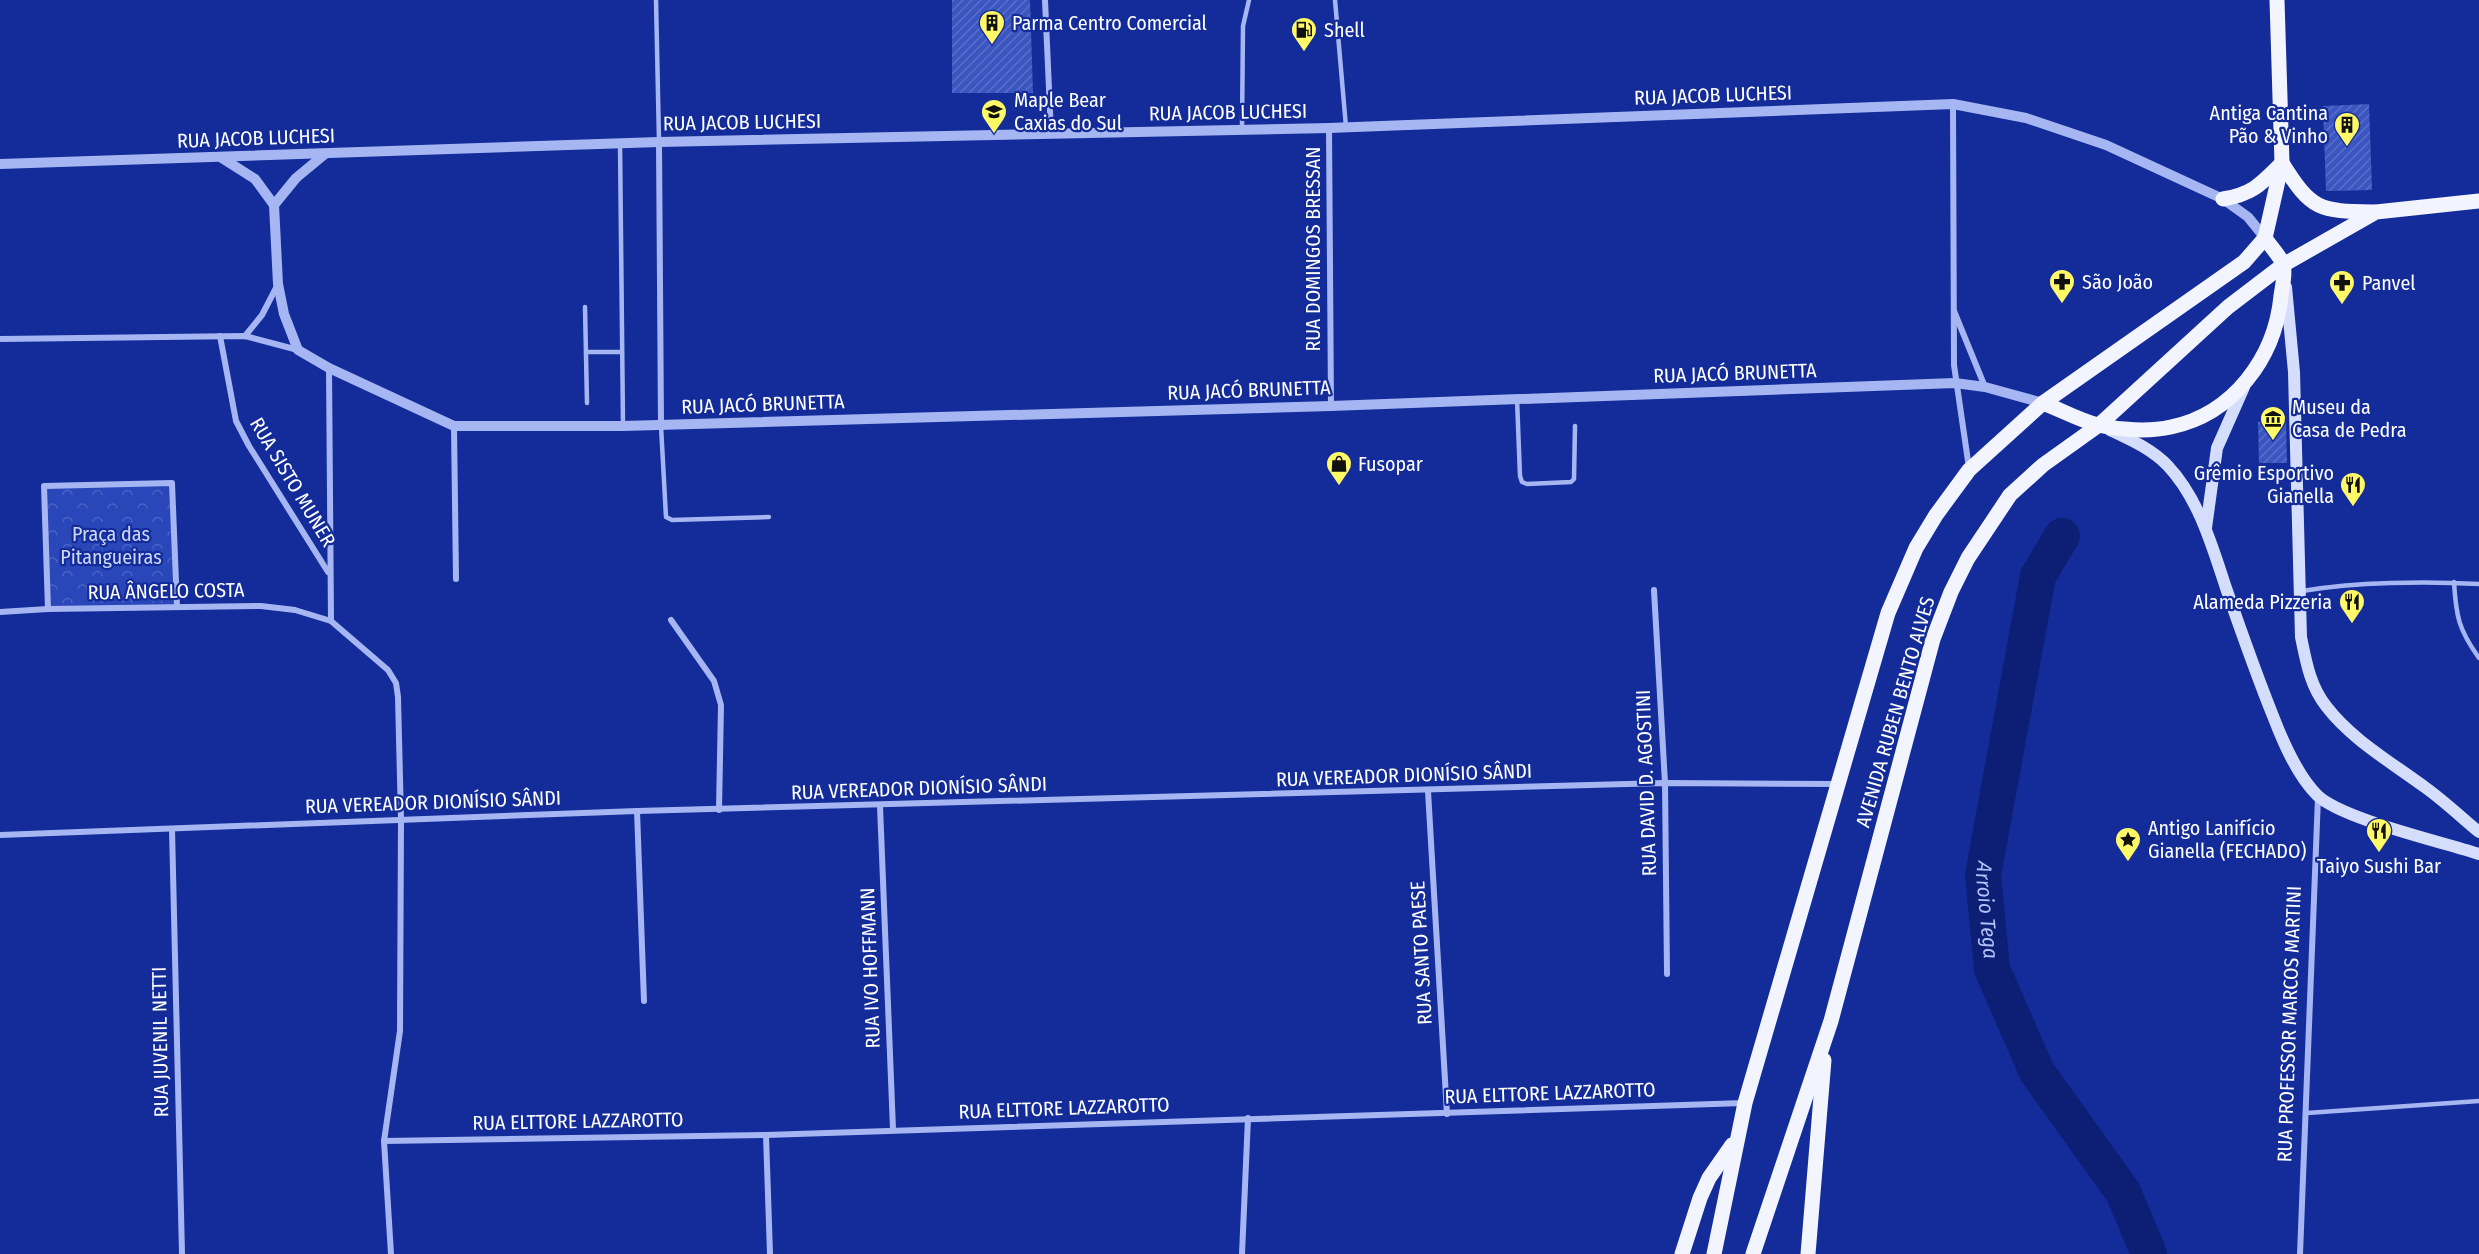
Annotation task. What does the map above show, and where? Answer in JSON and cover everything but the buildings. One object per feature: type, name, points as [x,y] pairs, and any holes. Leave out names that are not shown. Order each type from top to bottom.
[{"type":"main road","points":[[2277,0],[2282,163],[2301,193],[2321,208],[2376,212]]},
{"type":"main road","points":[[2223,199],[2245,195],[2263,182],[2282,163]]},
{"type":"main road","name":"AVENIDA RUBEN BENTO ALVES","points":[[1714,1254],[1745,1103],[1888,613],[1916,548],[1936,515],[1969,470],[2043,403],[2244,262],[2265,238],[2282,163]]},
{"type":"main road","name":"AVENIDA RUBEN BENTO ALVES","points":[[1753,1254],[1831,1022],[1933,639],[1951,592],[1968,558],[2010,495],[2043,465],[2098,425],[2228,307],[2283,265],[2376,212],[2479,201]]},
{"type":"main road","points":[[2265,238],[2283,265],[2293,342],[2301,637],[2310,677],[2325,705],[2348,730],[2387,762],[2426,788],[2479,832]]},
{"type":"main road","points":[[2206,529],[2217,448],[2246,381],[2271,342],[2280,305],[2283,265]]},
{"type":"main road","points":[[2098,425],[2147,429],[2194,421],[2217,408],[2246,381]]},
{"type":"main road","points":[[2043,403],[2142,445],[2167,465],[2184,487],[2206,529],[2257,677],[2277,726],[2293,758],[2318,796],[2368,820],[2479,854]]},
{"type":"main road","points":[[1808,1254],[1823,1069],[1831,1022]]},
{"type":"main road","points":[[1682,1254],[1709,1178],[1736,1140]]},
{"type":"street","points":[[1045,0],[1051,134]]},
{"type":"street","name":"RUA JACOB LUCHESI","points":[[0,164],[620,143],[1346,128],[1953,104],[2026,117],[2096,142],[2223,199],[2248,217],[2265,238]]},
{"type":"street","points":[[1953,104],[1954,383],[1969,470]]},
{"type":"street","name":"RUA DOMINGOS BRESSAN","points":[[1329,128],[1331,406]]},
{"type":"street","points":[[659,142],[662,425]]},
{"type":"street","points":[[274,205],[296,178],[326,154]]},
{"type":"street","points":[[222,158],[255,179],[274,205],[278,284],[289,329],[298,350]]},
{"type":"street","points":[[245,336],[262,315],[278,284]]},
{"type":"street","points":[[1953,307],[1986,387]]},
{"type":"street","name":"RUA SISTO MUNER","points":[[220,336],[236,421],[249,446],[329,573]]},
{"type":"street","points":[[0,339],[245,336],[298,350],[329,368],[454,426],[456,579]]},
{"type":"street","name":"RUA SISTO MUNER","points":[[329,368],[331,621]]},
{"type":"street","name":"RUA JACÓ BRUNETTA","points":[[454,426],[623,426],[1331,406],[1954,383],[1986,387],[2043,403]]},
{"type":"street","points":[[48,609],[44,486],[160,483],[172,483],[177,606]]},
{"type":"street","name":"RUA DAVID D. AGOSTINI","points":[[1654,590],[1665,783],[1667,974]]},
{"type":"street","name":"RUA ÂNGELO COSTA","points":[[0,612],[177,606],[261,606],[295,610],[331,621]]},
{"type":"street","points":[[671,620],[714,681],[721,705],[719,810]]},
{"type":"street","points":[[331,621],[388,670],[396,683],[398,697],[401,819],[400,1031],[384,1141],[391,1254]]},
{"type":"street","name":"RUA VEREADOR DIONÍSIO SÂNDI","points":[[0,835],[401,819],[1665,783],[1839,784]]},
{"type":"street","name":"RUA SANTO PAESE","points":[[1428,791],[1447,1114]]},
{"type":"street","name":"RUA PROFESSOR MARCOS MARTINI","points":[[2300,1254],[2318,796]]},
{"type":"street","name":"RUA IVO HOFFMANN","points":[[880,806],[893,1129]]},
{"type":"street","points":[[637,812],[645,1002]]},
{"type":"street","name":"RUA JUVENIL NETTI","points":[[172,829],[182,1254]]},
{"type":"street","name":"RUA ELTTORE LAZZAROTTO","points":[[384,1141],[766,1135],[893,1129],[1447,1114],[1745,1103]]},
{"type":"street","points":[[1242,1254],[1248,1118]]},
{"type":"street","points":[[766,1135],[770,1254]]},
{"type":"lane","points":[[656,0],[659,142]]},
{"type":"lane","points":[[1242,130],[1243,26],[1249,0]]},
{"type":"lane","points":[[1335,0],[1346,128]]},
{"type":"lane","points":[[620,143],[623,426]]},
{"type":"lane","points":[[585,307],[587,403]]},
{"type":"lane","points":[[586,352],[621,352]]},
{"type":"lane","points":[[1517,399],[1522,482],[1527,484],[1571,482],[1574,479],[1575,426]]},
{"type":"lane","points":[[662,425],[666,517],[672,520],[769,517]]},
{"type":"lane","points":[[2299,591],[2326,587],[2454,582],[2479,584]]},
{"type":"lane","points":[[2454,582],[2456,617],[2467,641],[2479,658]]},
{"type":"lane","points":[[2307,1113],[2479,1101]]},
{"type":"green space","name":"Praça das Pitangueiras","points":[[172,483],[177,606],[48,609],[44,486]]},
{"type":"waterway","name":"Arroio Tega","points":[[2062,536],[2038,576],[1983,875],[1992,969],[2037,1072],[2123,1192],[2149,1254]]},
{"type":"place","name":"Parma Centro Comercial","points":[[992,46]]},
{"type":"place","name":"Shell","points":[[1304,53]]},
{"type":"place","name":"Maple Bear Caxias do Sul","points":[[994,135]]},
{"type":"place","name":"Antiga Cantina Pão & Vinho","points":[[2347,148]]},
{"type":"place","name":"São João","points":[[2062,305]]},
{"type":"place","name":"Panvel","points":[[2342,306]]},
{"type":"place","name":"Museu da Casa de Pedra","points":[[2273,442]]},
{"type":"place","name":"Fusopar","points":[[1339,487]]},
{"type":"place","name":"Grêmio Esportivo Gianella","points":[[2353,508]]},
{"type":"place","name":"Alameda Pizzeria","points":[[2352,625]]},
{"type":"place","name":"Taiyo Sushi Bar","points":[[2379,854]]},
{"type":"place","name":"Antigo Lanifício Gianella (FECHADO)","points":[[2128,863]]}]
